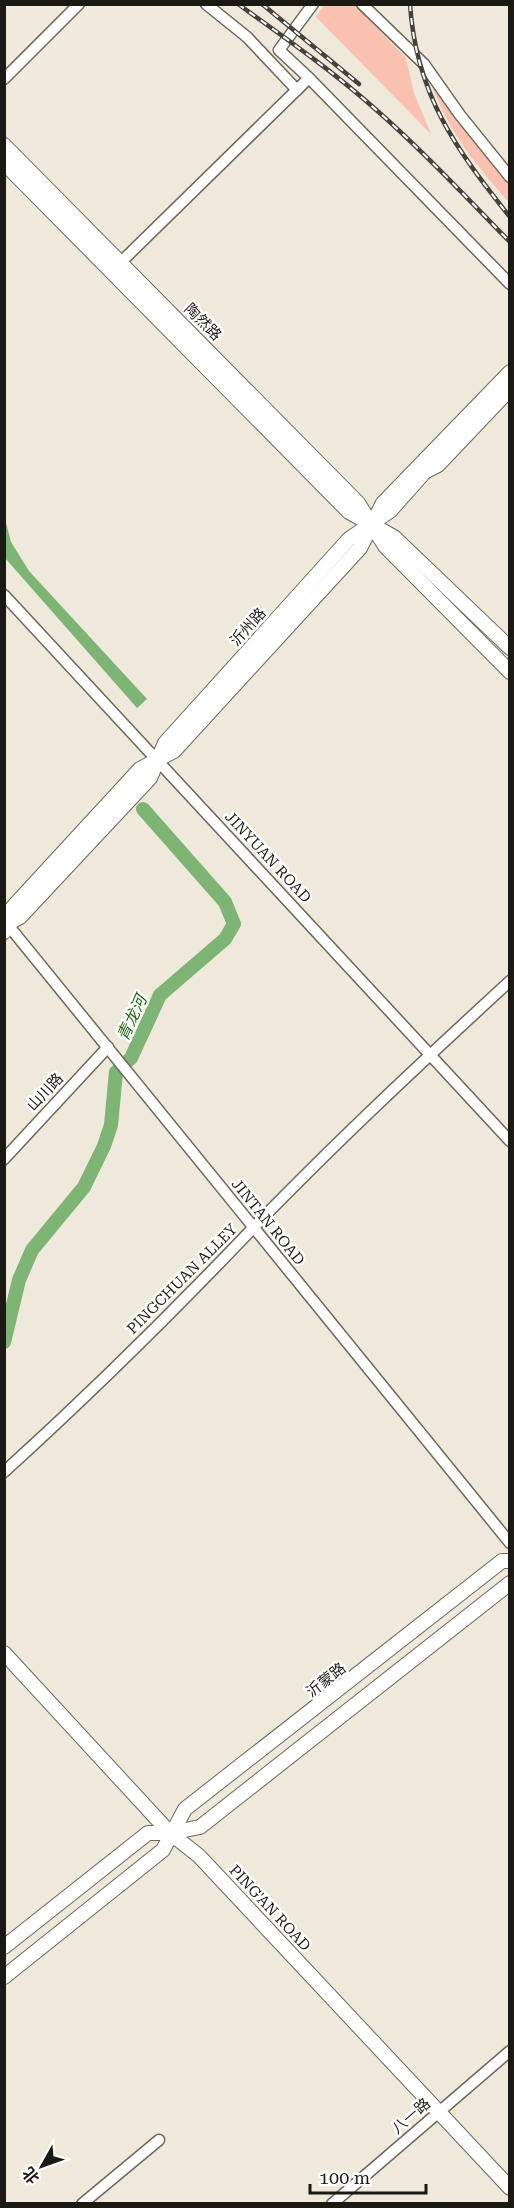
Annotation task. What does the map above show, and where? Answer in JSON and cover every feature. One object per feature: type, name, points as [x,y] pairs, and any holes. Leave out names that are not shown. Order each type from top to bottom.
[{"type":"main road","name":"陶然路","points":[[4,145],[358,503],[385,546],[510,672]]},
{"type":"main road","name":"陶然路","points":[[4,163],[350,512],[394,537],[510,648]]},
{"type":"main road","points":[[74,232],[104,255],[102,243]]},
{"type":"main road","points":[[132,291],[129,279],[166,308]]},
{"type":"main road","points":[[422,469],[429,449],[510,362]]},
{"type":"main road","name":"沂州路","points":[[6,926],[20,917],[150,778],[165,743],[350,539],[373,526],[390,511],[422,469],[510,372]]},
{"type":"main road","name":"沂州路","points":[[422,469],[510,381]]},
{"type":"main road","points":[[422,469],[438,465],[510,389]]},
{"type":"main road","name":"沂蒙路","points":[[4,1977],[163,1850],[184,1809],[502,1561],[510,1561]]},
{"type":"main road","points":[[4,1947],[148,1833],[170,1833],[200,1827],[510,1583]]},
{"type":"main road","name":"PING'AN ROAD","points":[[4,1653],[170,1833],[199,1856],[510,2188]]},
{"type":"street","points":[[4,79],[79,4]]},
{"type":"street","points":[[206,4],[248,37],[297,90]]},
{"type":"street","points":[[313,4],[279,50],[510,284]]},
{"type":"street","points":[[362,4],[424,64],[466,124],[510,177]]},
{"type":"street","points":[[121,262],[309,78]]},
{"type":"street","name":"JINYUAN ROAD","points":[[4,595],[431,1053],[510,1141]]},
{"type":"street","name":"JINTAN ROAD","points":[[6,926],[120,1061],[510,1543]]},
{"type":"street","name":"PINGCHUAN ALLEY","points":[[4,1472],[111,1372],[431,1053],[510,981]]},
{"type":"street","name":"山川路","points":[[4,1159],[108,1047]]},
{"type":"street","name":"八一路","points":[[332,2204],[510,2051]]},
{"type":"street","points":[[82,2204],[159,2140]]},
{"type":"shaded area","points":[[324,5],[354,5],[406,58],[414,93],[431,134],[316,17]]},
{"type":"shaded area","points":[[432,86],[473,141],[509,182],[509,202],[486,176],[455,134]]},
{"type":"shaded area","points":[[4,515],[11,542],[29,571],[147,699],[137,708],[5,558]]},
{"type":"waterway","name":"青龙河","points":[[4,1342],[19,1280],[32,1250],[84,1187],[104,1146],[111,1125],[116,1072],[131,1058],[160,995],[225,939],[234,924],[225,902],[143,809]]},
{"type":"railway","points":[[238,4],[357,93],[426,156],[510,242]]},
{"type":"railway","points":[[262,4],[359,84]]},
{"type":"railway","points":[[410,4],[421,66],[442,119],[472,168],[510,217]]}]
